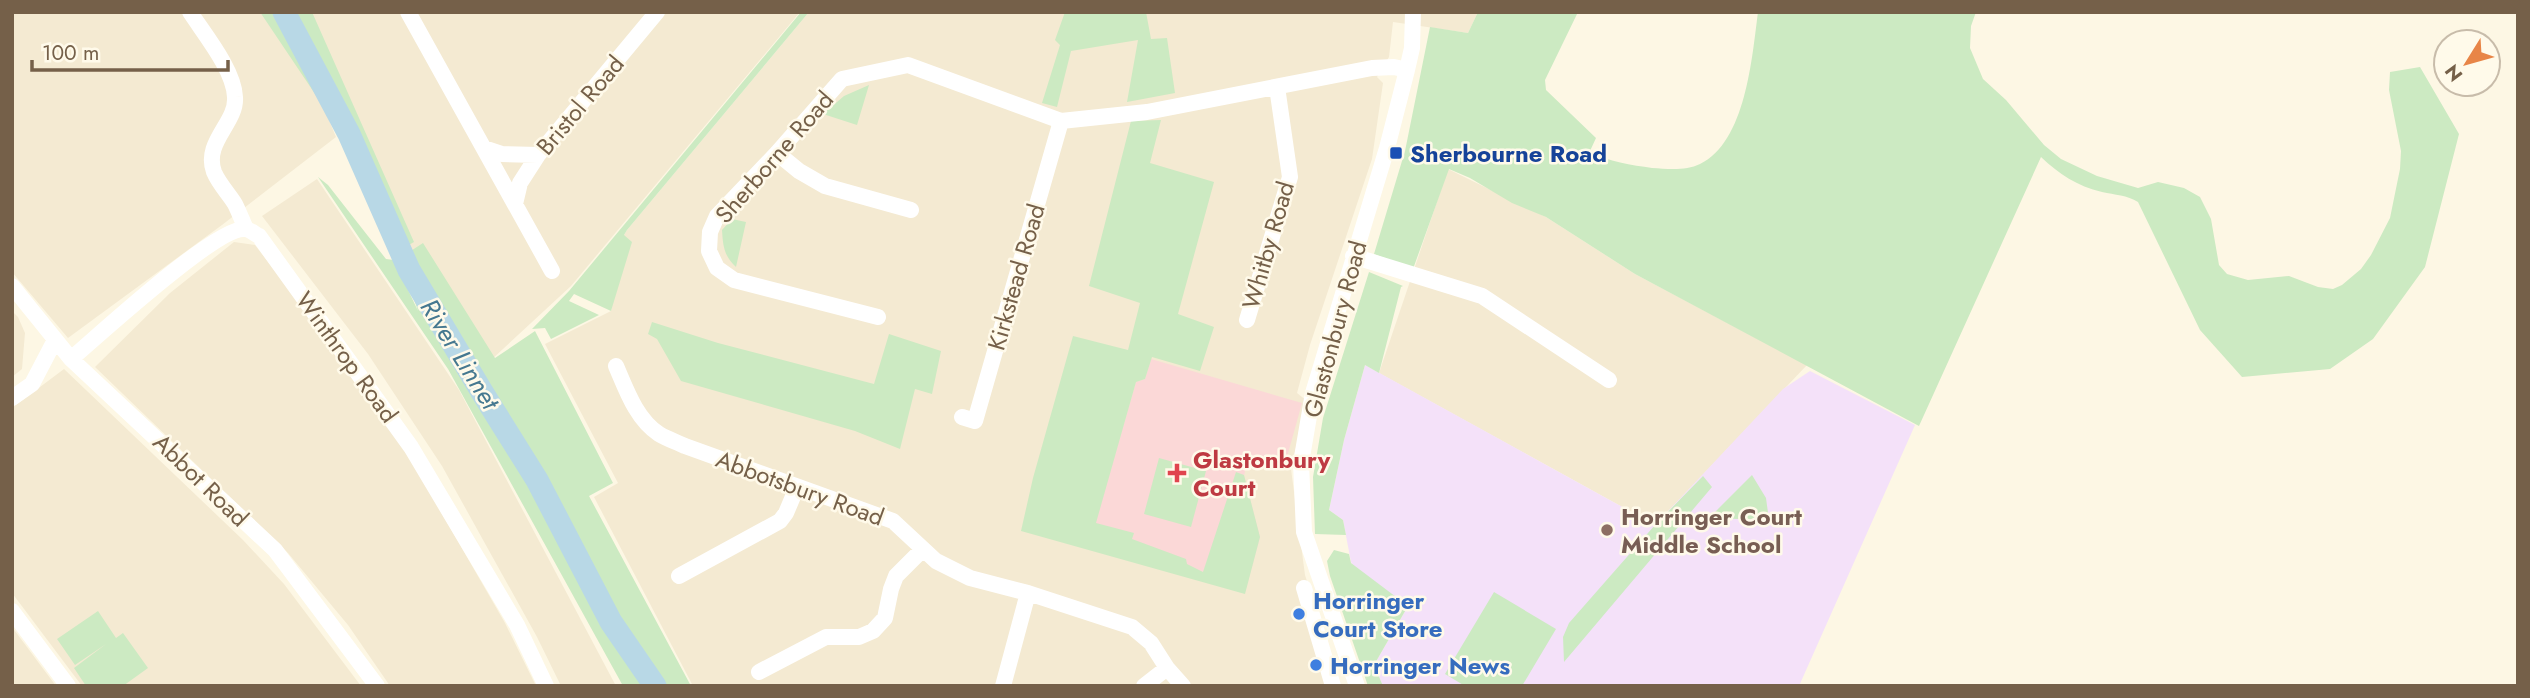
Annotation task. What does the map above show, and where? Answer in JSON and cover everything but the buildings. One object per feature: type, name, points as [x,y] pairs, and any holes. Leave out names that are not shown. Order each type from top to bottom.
[{"type":"street","points":[[71,359],[196,253],[237,230],[246,229],[236,206],[214,172],[213,151],[219,134],[231,116],[236,99],[230,75],[190,12]]},
{"type":"street","points":[[408,12],[552,271]]},
{"type":"street","name":"Bristol Road","points":[[515,204],[520,183],[538,155],[657,12]]},
{"type":"street","name":"Glastonbury Road","points":[[1357,686],[1304,532],[1301,463],[1313,393],[1387,148],[1407,70],[1412,48],[1413,12]]},
{"type":"street","name":"Sherborne Road","points":[[878,317],[734,280],[717,268],[709,251],[710,232],[717,216],[842,79],[908,65],[1061,121],[1147,112],[1372,68],[1394,67],[1407,70]]},
{"type":"street","name":"Whitby Road","points":[[1247,320],[1290,177],[1277,87]]},
{"type":"street","name":"Kirkstead Road","points":[[962,417],[975,421],[1061,121]]},
{"type":"street","points":[[484,148],[502,154],[538,155]]},
{"type":"street","points":[[777,153],[799,171],[825,186],[911,210]]},
{"type":"street","name":"Winthrop Road","points":[[246,229],[259,236],[411,447],[517,625],[546,686]]},
{"type":"street","points":[[1353,256],[1482,296],[1609,380]]},
{"type":"street","name":"Abbot Road","points":[[12,286],[71,359],[275,550],[377,686]]},
{"type":"street","points":[[12,398],[32,384],[55,340]]},
{"type":"street","name":"Abbotsbury Road","points":[[616,366],[644,421],[659,433],[685,446],[893,521],[936,561],[961,574],[1132,627],[1151,643],[1183,686]]},
{"type":"street","points":[[679,576],[780,521],[797,487]]},
{"type":"street","points":[[759,672],[826,637],[859,638],[873,631],[885,618],[896,576],[923,549]]},
{"type":"street","points":[[1304,588],[1333,686]]},
{"type":"street","points":[[1003,686],[1027,593]]},
{"type":"street","points":[[12,611],[68,686]]},
{"type":"street","points":[[1144,686],[1167,668]]},
{"type":"shaded area","points":[[12,12],[261,12],[316,89],[336,137],[68,338],[12,272]]},
{"type":"shaded area","points":[[283,12],[800,12],[571,286],[476,374],[408,255],[338,85]]},
{"type":"shaded area","points":[[809,12],[1478,12],[1468,33],[1393,22],[1389,57],[1377,77],[1383,83],[1372,159],[1310,345],[1297,393],[1307,401],[1291,469],[1305,575],[1340,686],[693,686],[594,497],[618,483],[545,344],[611,311],[627,230]]},
{"type":"shaded area","points":[[1448,169],[1546,217],[1635,274],[1807,365],[1655,525],[1379,373]]},
{"type":"shaded area","points":[[317,179],[459,390],[616,686],[561,686],[537,637],[442,466],[368,354],[262,216]]},
{"type":"shaded area","points":[[234,242],[255,245],[324,334],[403,446],[505,623],[536,686],[390,686],[348,625],[288,553],[95,367],[170,293]]},
{"type":"shaded area","points":[[12,311],[18,317],[25,333],[22,369],[12,377]]},
{"type":"shaded area","name":"Glastonbury Court","points":[[1151,359],[1302,403],[1287,457],[1276,455],[1270,470],[1248,457],[1244,476],[1260,537],[1245,592],[1088,547],[1136,382],[1145,379]]},
{"type":"shaded area","name":"Horringer Court Middle School","points":[[1365,365],[1655,525],[1783,389],[1810,371],[1915,425],[1799,686],[1383,686],[1374,665],[1408,606],[1361,580],[1351,562],[1343,520],[1329,510],[1344,440]]},
{"type":"shaded area","points":[[64,369],[243,540],[284,584],[361,686],[82,686],[12,593],[12,408]]},
{"type":"shaded area","points":[[12,627],[56,686],[12,686]]},
{"type":"green space","points":[[260,12],[312,12],[414,242],[398,251],[350,146]]},
{"type":"green space","points":[[801,12],[809,12],[627,230],[624,235],[632,242],[611,311],[574,294],[569,301],[599,315],[551,339],[545,328],[532,329],[569,291]]},
{"type":"green space","points":[[1065,12],[1146,12],[1151,39],[1167,38],[1175,93],[1127,102],[1138,40],[1071,51],[1057,107],[1042,103],[1060,45],[1055,40]]},
{"type":"green space","points":[[1478,12],[1578,12],[1545,80],[1546,90],[1596,138],[1590,151],[1620,162],[1671,169],[1700,164],[1715,153],[1728,137],[1744,97],[1758,12],[1976,12],[1971,26],[1970,48],[1983,79],[2006,100],[2044,145],[2061,159],[2097,176],[2138,188],[2158,182],[2184,188],[2200,197],[2211,219],[2219,265],[2227,274],[2248,280],[2289,276],[2318,287],[2333,289],[2361,269],[2390,218],[2401,151],[2389,90],[2390,72],[2420,67],[2432,88],[2432,98],[2438,98],[2459,134],[2425,267],[2373,339],[2330,369],[2242,377],[2200,330],[2138,202],[2076,183],[2041,157],[1919,426],[1635,274],[1546,217],[1512,203],[1449,169],[1413,269],[1374,254],[1405,151],[1430,27],[1468,33]]},
{"type":"green space","points":[[869,85],[857,125],[823,114],[844,96]]},
{"type":"green space","points":[[1161,120],[1150,163],[1214,182],[1178,314],[1214,327],[1200,371],[1152,357],[1145,379],[1136,382],[1096,523],[1134,533],[1132,539],[1186,559],[1187,564],[1203,572],[1236,472],[1244,475],[1260,537],[1245,594],[1021,531],[1073,336],[1128,350],[1140,303],[1089,286],[1131,121]]},
{"type":"green space","points":[[318,177],[328,185],[386,259],[394,260],[418,311],[400,258],[423,243],[495,358],[535,331],[613,483],[589,496],[691,686],[623,686],[448,369]]},
{"type":"green space","points":[[732,219],[746,222],[736,267],[727,255],[722,236],[722,230]]},
{"type":"green space","points":[[1369,272],[1403,286],[1379,373],[1365,365],[1344,440],[1329,510],[1343,520],[1346,535],[1315,534],[1313,477],[1323,418]]},
{"type":"green space","points":[[652,322],[718,343],[874,384],[889,334],[941,351],[932,394],[915,389],[900,449],[855,431],[681,381],[657,339],[648,334]]},
{"type":"green space","points":[[1159,458],[1206,471],[1191,527],[1144,514]]},
{"type":"green space","points":[[1752,475],[1766,498],[1769,520],[1709,518]]},
{"type":"green space","points":[[1703,476],[1712,487],[1564,662],[1563,637],[1569,623],[1655,525]]},
{"type":"green space","points":[[1334,550],[1349,554],[1351,563],[1408,606],[1374,665],[1383,686],[1368,686],[1330,576],[1327,561]]},
{"type":"green space","points":[[1494,592],[1556,629],[1522,686],[1465,686],[1445,674]]},
{"type":"green space","points":[[98,611],[116,638],[123,633],[148,668],[123,686],[86,686],[74,668],[106,644],[75,665],[57,639]]},
{"type":"waterway","name":"River Linnet","points":[[284,12],[349,134],[409,270],[537,480],[611,622],[655,686]]},
{"type":"place","name":"Sherbourne Road","points":[[1396,153]]},
{"type":"place","name":"Glastonbury Court","points":[[1177,473]]},
{"type":"place","name":"Horringer Court Middle School","points":[[1607,530]]},
{"type":"place","name":"Horringer Court Store","points":[[1299,614]]},
{"type":"place","name":"Horringer News","points":[[1316,665]]}]
